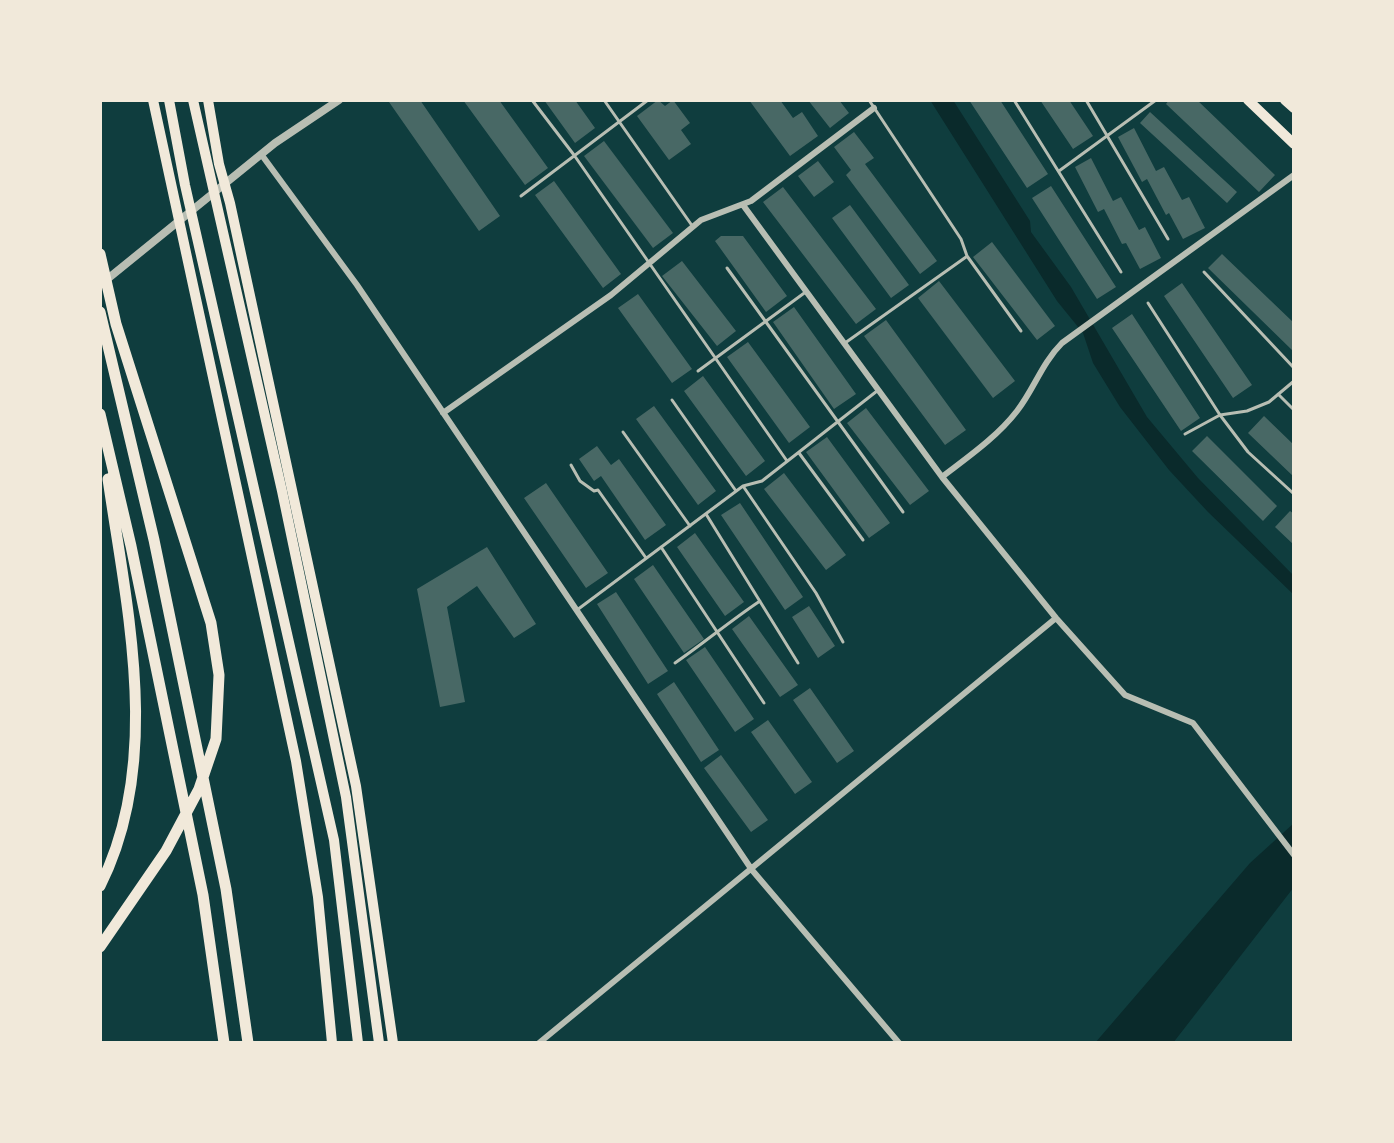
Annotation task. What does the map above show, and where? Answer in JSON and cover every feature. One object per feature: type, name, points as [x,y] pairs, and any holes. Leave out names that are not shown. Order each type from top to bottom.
[{"type":"highway","points":[[100,947],[166,851],[199,789],[216,739],[219,675],[211,623],[116,324],[101,257]]},
{"type":"highway","points":[[100,312],[154,540],[226,889],[248,1043]]},
{"type":"highway","points":[[100,416],[132,647],[135,723],[130,788],[113,861],[100,886]]},
{"type":"highway","points":[[100,416],[131,546],[203,895],[224,1043]]},
{"type":"main road","points":[[153,100],[296,761],[318,897],[332,1043]]},
{"type":"main road","points":[[169,100],[185,185],[334,840],[358,1043]]},
{"type":"main road","points":[[193,100],[282,491],[346,797],[379,1043]]},
{"type":"main road","points":[[208,100],[219,164],[356,786],[393,1043]]},
{"type":"main road","points":[[1248,100],[1294,144]]},
{"type":"main road","points":[[1285,100],[1294,108]]},
{"type":"street","points":[[100,285],[261,154],[339,100]]},
{"type":"street","points":[[443,413],[611,295],[701,220],[743,205],[874,108]]},
{"type":"street","points":[[261,154],[357,285],[752,870],[899,1043]]},
{"type":"street","points":[[942,477],[989,440],[1018,410],[1049,356],[1062,343],[1294,175]]},
{"type":"street","points":[[743,205],[942,477],[1056,618],[1125,695],[1193,723],[1294,855]]},
{"type":"street","points":[[539,1043],[1056,618]]},
{"type":"lane","points":[[532,100],[574,155],[787,461]]},
{"type":"lane","points":[[604,100],[693,227]]},
{"type":"lane","points":[[521,196],[648,100]]},
{"type":"lane","points":[[869,100],[961,239],[967,256],[1021,331]]},
{"type":"lane","points":[[1014,100],[1121,272]]},
{"type":"lane","points":[[1086,100],[1168,239]]},
{"type":"lane","points":[[1059,171],[1156,100]]},
{"type":"lane","points":[[845,343],[967,256]]},
{"type":"lane","points":[[727,268],[903,512]]},
{"type":"lane","points":[[1204,272],[1294,368]]},
{"type":"lane","points":[[698,371],[807,291]]},
{"type":"lane","points":[[1148,303],[1220,415],[1248,452],[1294,494]]},
{"type":"lane","points":[[1185,434],[1220,415],[1247,411],[1269,402],[1294,381]]},
{"type":"lane","points":[[577,610],[743,486],[762,481],[879,389]]},
{"type":"lane","points":[[1278,394],[1294,410]]},
{"type":"lane","points":[[672,400],[736,491]]},
{"type":"lane","points":[[623,432],[690,526]]},
{"type":"lane","points":[[798,453],[863,540]]},
{"type":"lane","points":[[571,465],[580,481],[594,491],[598,490],[646,558]]},
{"type":"lane","points":[[743,486],[816,593],[843,642]]},
{"type":"lane","points":[[706,514],[798,663]]},
{"type":"lane","points":[[661,547],[764,703]]},
{"type":"lane","points":[[675,663],[760,601]]},
{"type":"water","points":[[930,100],[953,100],[1030,221],[1031,232],[1071,287],[1147,417],[1198,478],[1294,576],[1294,595],[1169,470],[1120,407],[1093,363],[1083,333],[1057,301]]},
{"type":"water","points":[[1294,823],[1294,887],[1173,1043],[1095,1043],[1250,863]]},
{"type":"building","points":[[420,100],[500,216],[479,231],[389,102]]},
{"type":"building","points":[[463,100],[499,100],[548,168],[525,185]]},
{"type":"building","points":[[544,100],[575,100],[595,128],[575,143]]},
{"type":"building","points":[[658,100],[665,106],[673,100],[690,123],[681,130],[691,144],[669,160],[637,116]]},
{"type":"building","points":[[749,100],[780,100],[793,118],[802,112],[818,136],[790,156]]},
{"type":"building","points":[[808,100],[839,100],[849,113],[830,128]]},
{"type":"building","points":[[969,100],[1000,100],[1048,174],[1027,188]]},
{"type":"building","points":[[1040,100],[1069,100],[1093,136],[1073,149]]},
{"type":"building","points":[[1169,100],[1197,100],[1275,175],[1259,192],[1166,104]]},
{"type":"building","points":[[1150,112],[1237,192],[1227,203],[1140,123]]},
{"type":"building","points":[[1134,128],[1156,171],[1164,167],[1182,200],[1189,197],[1205,228],[1183,239],[1147,179],[1142,182],[1118,137]]},
{"type":"building","points":[[854,132],[874,158],[865,164],[937,261],[920,274],[846,175],[851,170],[834,147]]},
{"type":"building","points":[[604,141],[673,233],[653,248],[584,156]]},
{"type":"building","points":[[1091,158],[1113,201],[1121,197],[1139,230],[1145,227],[1161,258],[1140,269],[1126,243],[1122,244],[1104,209],[1098,212],[1075,167]]},
{"type":"building","points":[[818,161],[834,182],[814,197],[798,176]]},
{"type":"building","points":[[554,181],[621,274],[603,288],[535,195]]},
{"type":"building","points":[[1051,186],[1116,287],[1097,299],[1032,198]]},
{"type":"building","points":[[783,187],[876,309],[856,324],[763,202]]},
{"type":"building","points":[[850,205],[909,285],[891,298],[832,218]]},
{"type":"building","points":[[721,236],[743,236],[787,296],[766,312],[715,241]]},
{"type":"building","points":[[992,242],[1055,326],[1037,340],[973,257]]},
{"type":"building","points":[[1222,254],[1294,323],[1294,352],[1208,268]]},
{"type":"building","points":[[682,261],[736,331],[717,346],[662,276]]},
{"type":"building","points":[[939,281],[1015,381],[993,398],[918,298]]},
{"type":"building","points":[[1182,283],[1252,385],[1233,398],[1164,296]]},
{"type":"building","points":[[638,294],[692,369],[672,383],[618,308]]},
{"type":"building","points":[[794,307],[856,394],[834,409],[773,322]]},
{"type":"building","points":[[1132,314],[1200,418],[1181,431],[1112,328]]},
{"type":"building","points":[[886,320],[966,430],[945,445],[864,336]]},
{"type":"building","points":[[748,342],[810,427],[789,443],[727,357]]},
{"type":"building","points":[[703,376],[765,461],[746,476],[684,391]]},
{"type":"building","points":[[654,406],[716,491],[698,505],[636,419]]},
{"type":"building","points":[[866,408],[929,491],[910,505],[847,423]]},
{"type":"building","points":[[1264,416],[1294,445],[1294,477],[1248,433]]},
{"type":"building","points":[[1207,436],[1277,506],[1263,521],[1192,451]]},
{"type":"building","points":[[827,437],[890,523],[869,538],[806,452]]},
{"type":"building","points":[[597,446],[611,465],[619,459],[666,525],[645,540],[601,476],[594,481],[579,459]]},
{"type":"building","points":[[784,473],[846,555],[826,570],[764,489]]},
{"type":"building","points":[[546,483],[608,573],[586,588],[524,498]]},
{"type":"building","points":[[740,503],[803,597],[785,610],[721,515]]},
{"type":"building","points":[[1290,511],[1294,514],[1294,545],[1275,527]]},
{"type":"building","points":[[695,533],[744,602],[725,616],[677,547]]},
{"type":"building","points":[[487,547],[536,624],[514,638],[477,586],[447,607],[465,702],[440,707],[417,589]]},
{"type":"building","points":[[653,565],[704,639],[684,653],[634,579]]},
{"type":"building","points":[[616,592],[668,671],[648,684],[597,604]]},
{"type":"building","points":[[809,606],[835,646],[818,658],[792,617]]},
{"type":"building","points":[[749,616],[798,685],[780,697],[732,629]]},
{"type":"building","points":[[705,647],[754,719],[735,732],[686,660]]},
{"type":"building","points":[[674,682],[719,750],[701,762],[657,694]]},
{"type":"building","points":[[810,688],[854,751],[837,763],[793,700]]},
{"type":"building","points":[[768,720],[812,782],[795,794],[751,732]]},
{"type":"building","points":[[721,755],[768,820],[751,832],[704,768]]}]
